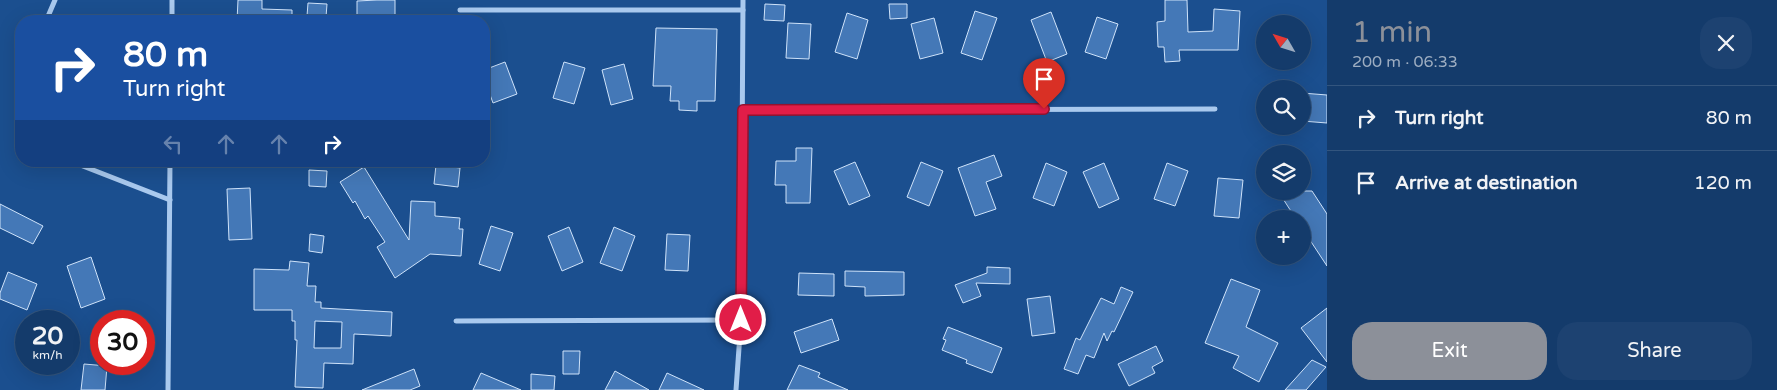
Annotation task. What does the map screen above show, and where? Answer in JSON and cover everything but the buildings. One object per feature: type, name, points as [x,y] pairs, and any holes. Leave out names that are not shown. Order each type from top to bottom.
[{"type":"street","points":[[49,15],[56,0]]},
{"type":"street","points":[[172,0],[172,15]]},
{"type":"street","points":[[736,390],[741,320],[743,0]]},
{"type":"street","points":[[460,10],[743,10]]},
{"type":"street","points":[[743,110],[1215,109]]},
{"type":"street","points":[[85,167],[170,200]]},
{"type":"street","points":[[168,390],[170,167]]},
{"type":"street","points":[[456,321],[741,320]]},
{"type":"route","points":[[741,320],[743,110],[1044,109]]}]
